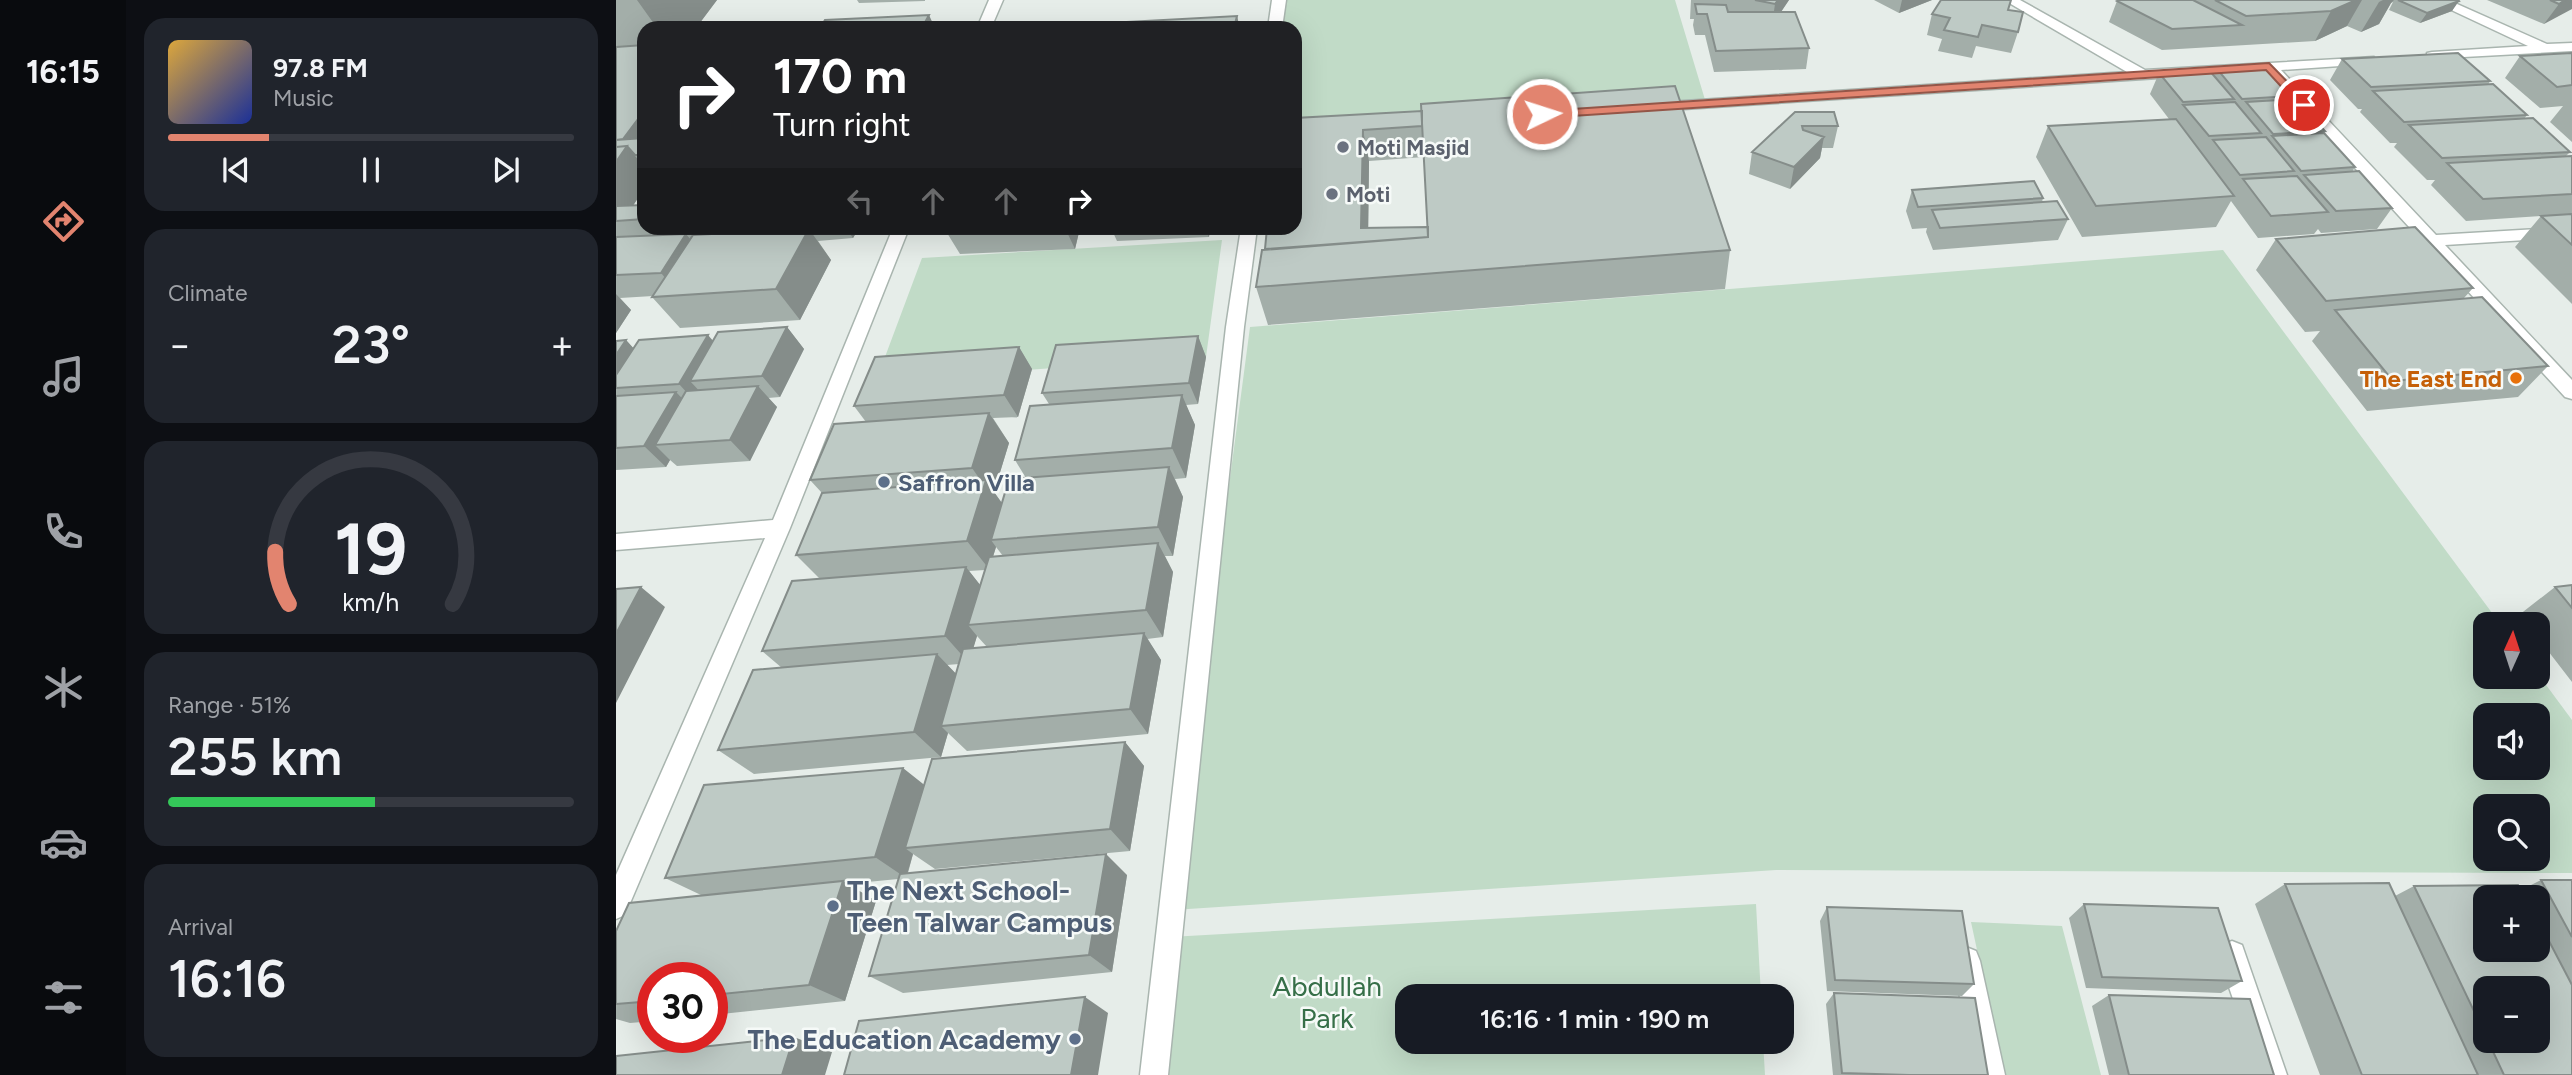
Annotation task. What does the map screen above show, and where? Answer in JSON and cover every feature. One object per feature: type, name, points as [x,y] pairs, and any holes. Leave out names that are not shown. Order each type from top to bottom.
[{"type":"street","points":[[987,21],[996,0]]},
{"type":"street","points":[[1276,21],[1279,0]]},
{"type":"street","points":[[2011,0],[2143,75]]},
{"type":"street","points":[[2437,0],[2547,49]]},
{"type":"street","points":[[2413,57],[2572,47]]},
{"type":"street","points":[[1638,108],[2387,59]]},
{"type":"street","points":[[2269,66],[2572,392]]},
{"type":"street","points":[[2429,241],[2572,232]]},
{"type":"street","points":[[616,906],[780,528],[898,235]]},
{"type":"street","points":[[1154,1075],[1234,327],[1249,235]]},
{"type":"street","points":[[616,542],[780,528]]},
{"type":"street","points":[[1960,929],[1991,1075]]},
{"type":"street","points":[[2223,930],[2273,1075]]},
{"type":"green space","points":[[1279,0],[1675,0],[1706,103],[1302,130],[1302,21],[1276,21]]},
{"type":"green space","points":[[1222,240],[1206,357],[876,381],[922,258]]},
{"type":"green space","points":[[2223,250],[2491,612],[2473,612],[2473,690],[2550,690],[2572,720],[2572,873],[1776,870],[1173,910],[1250,327]]},
{"type":"green space","name":"Abdullah Park","points":[[1756,904],[1760,984],[1395,984],[1395,1054],[1764,1054],[1765,1075],[1153,1075],[1170,937]]},
{"type":"green space","points":[[1971,922],[2062,926],[2101,1075],[2004,1075]]},
{"type":"building","points":[[1755,0],[1778,0],[1775,4]]},
{"type":"building","points":[[1941,0],[2011,0],[2008,10],[2023,12],[2018,32],[1982,25],[1978,37],[1944,30],[1950,18],[1932,14]]},
{"type":"building","points":[[2193,0],[2242,25],[2172,29],[2117,1]]},
{"type":"building","points":[[2215,0],[2356,0],[2331,11],[2246,16]]},
{"type":"building","points":[[2398,0],[2458,0],[2459,1],[2427,13]]},
{"type":"building","points":[[1695,4],[1726,5],[1728,12],[1795,12],[1809,48],[1716,51],[1707,14],[1697,14]]},
{"type":"building","points":[[929,15],[926,21],[825,20]]},
{"type":"building","points":[[1237,16],[1236,21],[1145,21]]},
{"type":"building","points":[[637,46],[637,120],[623,139],[616,140],[616,47]]},
{"type":"building","points":[[2458,53],[2490,81],[2371,87],[2342,59]]},
{"type":"building","points":[[2572,53],[2572,85],[2557,87],[2520,56]]},
{"type":"building","points":[[2266,66],[2293,96],[2242,99],[2217,69]]},
{"type":"building","points":[[2209,70],[2234,99],[2183,102],[2159,73]]},
{"type":"building","points":[[2493,84],[2527,115],[2404,122],[2373,91]]},
{"type":"building","points":[[1675,86],[1730,250],[1256,287],[1262,250],[1428,237],[1421,104]]},
{"type":"building","points":[[2296,99],[2325,131],[2273,134],[2246,102]]},
{"type":"building","points":[[2235,102],[2261,133],[2209,136],[2183,105]]},
{"type":"building","points":[[1422,111],[1422,126],[1363,130],[1361,228],[1428,227],[1428,237],[1265,249],[1266,235],[1302,235],[1302,118]]},
{"type":"building","points":[[1795,112],[1834,112],[1838,126],[1802,126],[1803,130],[1824,137],[1794,167],[1752,152]]},
{"type":"building","points":[[2533,118],[2570,152],[2442,158],[2409,125]]},
{"type":"building","points":[[2176,119],[2234,196],[2096,206],[2048,126]]},
{"type":"building","points":[[2324,133],[2355,167],[2301,171],[2272,136]]},
{"type":"building","points":[[2266,137],[2294,171],[2240,175],[2213,140]]},
{"type":"building","points":[[637,138],[637,155],[627,146],[616,147],[616,140]]},
{"type":"building","points":[[627,146],[616,162],[616,147]]},
{"type":"building","points":[[2572,156],[2572,194],[2483,199],[2447,163]]},
{"type":"building","points":[[2359,171],[2392,208],[2336,211],[2304,175]]},
{"type":"building","points":[[2297,176],[2328,212],[2271,216],[2243,179]]},
{"type":"building","points":[[2034,181],[2043,198],[1918,207],[1912,190]]},
{"type":"building","points":[[2057,201],[2068,219],[1940,228],[1932,210]]},
{"type":"building","points":[[637,205],[637,220],[616,221],[616,206]]},
{"type":"building","points":[[2572,214],[2572,245],[2541,216]]},
{"type":"building","points":[[2415,227],[2473,288],[2326,301],[2276,239]]},
{"type":"building","points":[[685,235],[661,273],[616,275],[616,237]]},
{"type":"building","points":[[693,235],[806,235],[776,289],[652,297]]},
{"type":"building","points":[[2482,297],[2548,366],[2393,381],[2335,310]]},
{"type":"building","points":[[787,327],[762,376],[690,381],[718,332]]},
{"type":"building","points":[[708,335],[679,384],[616,388],[616,375],[639,340]]},
{"type":"building","points":[[1198,336],[1189,383],[1042,393],[1056,345]]},
{"type":"building","points":[[626,340],[616,355],[616,341]]},
{"type":"building","points":[[1019,347],[1004,395],[854,406],[875,357]]},
{"type":"building","points":[[758,386],[730,440],[655,445],[686,391]]},
{"type":"building","points":[[676,392],[644,446],[616,448],[616,396]]},
{"type":"building","points":[[1182,395],[1172,448],[1015,460],[1030,406]]},
{"type":"building","points":[[989,413],[972,468],[810,480],[834,424]]},
{"type":"building","points":[[1169,467],[1158,527],[991,540],[1009,479]]},
{"type":"building","points":[[986,480],[967,541],[796,555],[822,493]]},
{"type":"building","points":[[1158,543],[1146,610],[968,625],[989,557]]},
{"type":"building","points":[[966,567],[945,636],[762,651],[792,581]]},
{"type":"building","points":[[2572,585],[2572,608],[2555,587]]},
{"type":"building","points":[[641,587],[616,634],[616,589]]},
{"type":"building","points":[[1144,633],[1130,709],[941,726],[963,649]]},
{"type":"building","points":[[937,654],[914,732],[718,750],[753,670]]},
{"type":"building","points":[[1125,742],[1110,829],[905,848],[932,759]]},
{"type":"building","points":[[903,768],[875,857],[665,878],[704,785]]},
{"type":"building","points":[[1106,854],[1089,955],[869,976],[900,874]]},
{"type":"building","points":[[2541,880],[2572,880],[2572,937],[2550,897],[2550,885],[2544,885]]},
{"type":"building","points":[[843,881],[809,985],[728,993],[728,962],[637,962],[637,1002],[616,1004],[616,931],[629,903]]},
{"type":"building","points":[[2389,883],[2478,1075],[2362,1075],[2285,884]]},
{"type":"building","points":[[2473,885],[2473,962],[2550,962],[2550,943],[2572,985],[2572,1075],[2504,1075],[2494,1053],[2550,1053],[2550,976],[2473,976],[2473,1009],[2414,886]]},
{"type":"building","points":[[2084,904],[2218,908],[2242,981],[2102,977]]},
{"type":"building","points":[[1827,907],[1962,911],[1974,984],[1835,980]]},
{"type":"building","points":[[1834,993],[1975,998],[1988,1075],[1842,1073]]},
{"type":"building","points":[[2109,995],[2250,999],[2274,1075],[2129,1075]]},
{"type":"building","points":[[1085,997],[1071,1075],[844,1075],[859,1021]]},
{"type":"building","points":[[794,1037],[782,1075],[616,1075],[616,1056],[644,1053],[728,1053],[728,1044]]},
{"type":"place","name":"Moti Masjid","points":[[1343,147]]},
{"type":"place","name":"Moti","points":[[1332,194]]},
{"type":"place","name":"The East End","points":[[2516,378]]},
{"type":"place","name":"Saffron Villa","points":[[884,482]]},
{"type":"place","name":"The Next School- Teen Talwar Campus","points":[[833,906]]},
{"type":"place","name":"The Education Academy","points":[[1075,1039]]},
{"type":"route","points":[[1542,114],[2269,66],[2304,105]]}]
